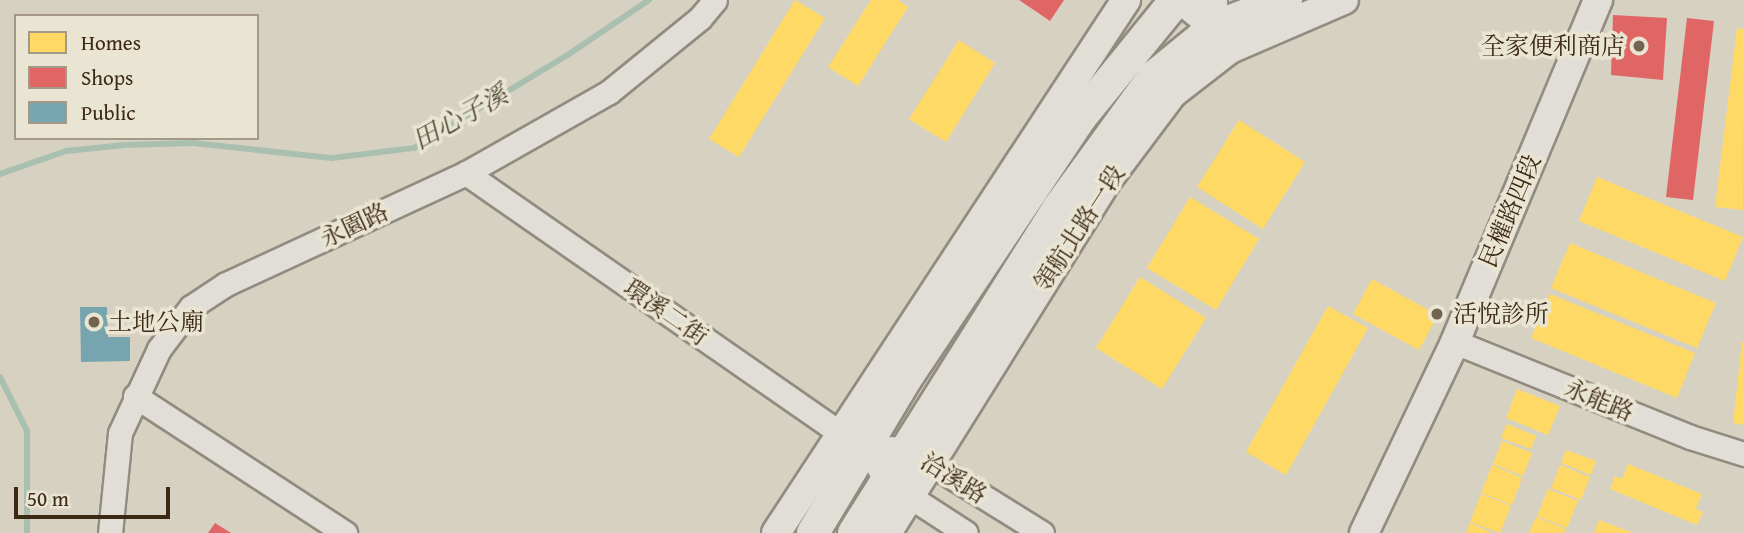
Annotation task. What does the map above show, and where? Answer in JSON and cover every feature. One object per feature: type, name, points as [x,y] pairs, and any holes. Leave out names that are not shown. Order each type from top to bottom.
[{"type":"main road","points":[[813,533],[906,378],[1080,118],[1178,0]]},
{"type":"main road","name":"領航北路一段","points":[[854,533],[898,489],[1058,209],[1154,77],[1220,25],[1286,0]]},
{"type":"street","name":"永園路","points":[[110,533],[120,433],[159,349],[191,307],[226,284],[466,173],[609,92],[700,18],[715,0]]},
{"type":"street","points":[[776,533],[838,432],[1126,0]]},
{"type":"street","points":[[1178,0],[1220,25]]},
{"type":"street","name":"領航北路一段","points":[[1220,25],[1343,0]]},
{"type":"street","name":"民權路四段","points":[[1364,533],[1455,341],[1598,0]]},
{"type":"street","name":"環溪二街","points":[[466,173],[838,432],[867,447]]},
{"type":"street","name":"永能路","points":[[1455,341],[1690,437],[1744,454]]},
{"type":"street","points":[[135,396],[345,533]]},
{"type":"street","name":"洽溪路","points":[[867,447],[919,456],[1042,533]]},
{"type":"street","name":"洽溪路","points":[[867,447],[898,489],[966,533]]},
{"type":"street","name":"領航北路一段","points":[[887,533],[898,489]]},
{"type":"building: Homes","points":[[795,0],[825,18],[739,157],[709,139]]},
{"type":"building: Homes","points":[[871,0],[898,0],[908,7],[858,86],[828,67]]},
{"type":"building: Homes","points":[[1737,28],[1744,29],[1743,210],[1715,207]]},
{"type":"building: Homes","points":[[959,40],[995,63],[946,142],[909,119]]},
{"type":"building: Homes","points":[[1239,120],[1305,162],[1263,229],[1197,187]]},
{"type":"building: Homes","points":[[1597,177],[1743,237],[1725,281],[1579,221]]},
{"type":"building: Homes","points":[[1190,197],[1259,239],[1216,310],[1147,268]]},
{"type":"building: Homes","points":[[1570,243],[1716,303],[1697,348],[1551,288]]},
{"type":"building: Homes","points":[[1140,277],[1206,318],[1162,389],[1096,348]]},
{"type":"building: Homes","points":[[1372,279],[1438,315],[1419,350],[1353,314]]},
{"type":"building: Homes","points":[[1550,294],[1695,353],[1677,398],[1531,338]]},
{"type":"building: Homes","points":[[1328,306],[1368,328],[1286,475],[1246,452]]},
{"type":"building: Homes","points":[[1744,342],[1744,425],[1733,423]]},
{"type":"building: Homes","points":[[1517,389],[1560,406],[1548,435],[1506,418]]},
{"type":"building: Homes","points":[[1507,424],[1536,436],[1531,449],[1501,438]]},
{"type":"building: Homes","points":[[1502,441],[1532,453],[1523,476],[1493,464]]},
{"type":"building: Homes","points":[[1566,450],[1596,461],[1591,475],[1561,463]]},
{"type":"building: Homes","points":[[1628,464],[1702,494],[1696,509],[1703,512],[1697,525],[1610,489],[1615,476],[1622,479]]},
{"type":"building: Homes","points":[[1492,465],[1522,478],[1512,505],[1481,493]]},
{"type":"building: Homes","points":[[1560,465],[1590,477],[1581,500],[1551,488]]},
{"type":"building: Homes","points":[[1548,489],[1578,501],[1567,528],[1537,516]]},
{"type":"building: Homes","points":[[1481,494],[1511,506],[1500,533],[1470,522]]},
{"type":"building: Homes","points":[[1536,517],[1566,529],[1564,533],[1529,533]]},
{"type":"building: Homes","points":[[1599,520],[1633,533],[1594,533]]},
{"type":"building: Homes","points":[[1470,523],[1493,533],[1466,533]]},
{"type":"building: Shops","points":[[1019,0],[1064,0],[1050,21]]},
{"type":"building: Shops","name":"全家便利商店","points":[[1613,15],[1667,18],[1663,80],[1611,75]]},
{"type":"building: Shops","points":[[1687,18],[1714,21],[1693,200],[1666,197]]},
{"type":"building: Shops","points":[[215,523],[231,533],[208,533]]},
{"type":"building: Public","name":"土地公廟","points":[[80,307],[107,307],[108,337],[130,337],[130,361],[81,362]]},
{"type":"waterway","name":"田心子溪","points":[[0,174],[66,151],[125,145],[193,143],[332,158],[414,148],[566,56],[649,0]]},
{"type":"waterway","name":"田心子溪","points":[[0,377],[27,431],[27,533]]},
{"type":"place","name":"全家便利商店","points":[[1639,46]]},
{"type":"place","name":"活悅診所","points":[[1437,314]]},
{"type":"place","name":"土地公廟","points":[[94,322]]}]
